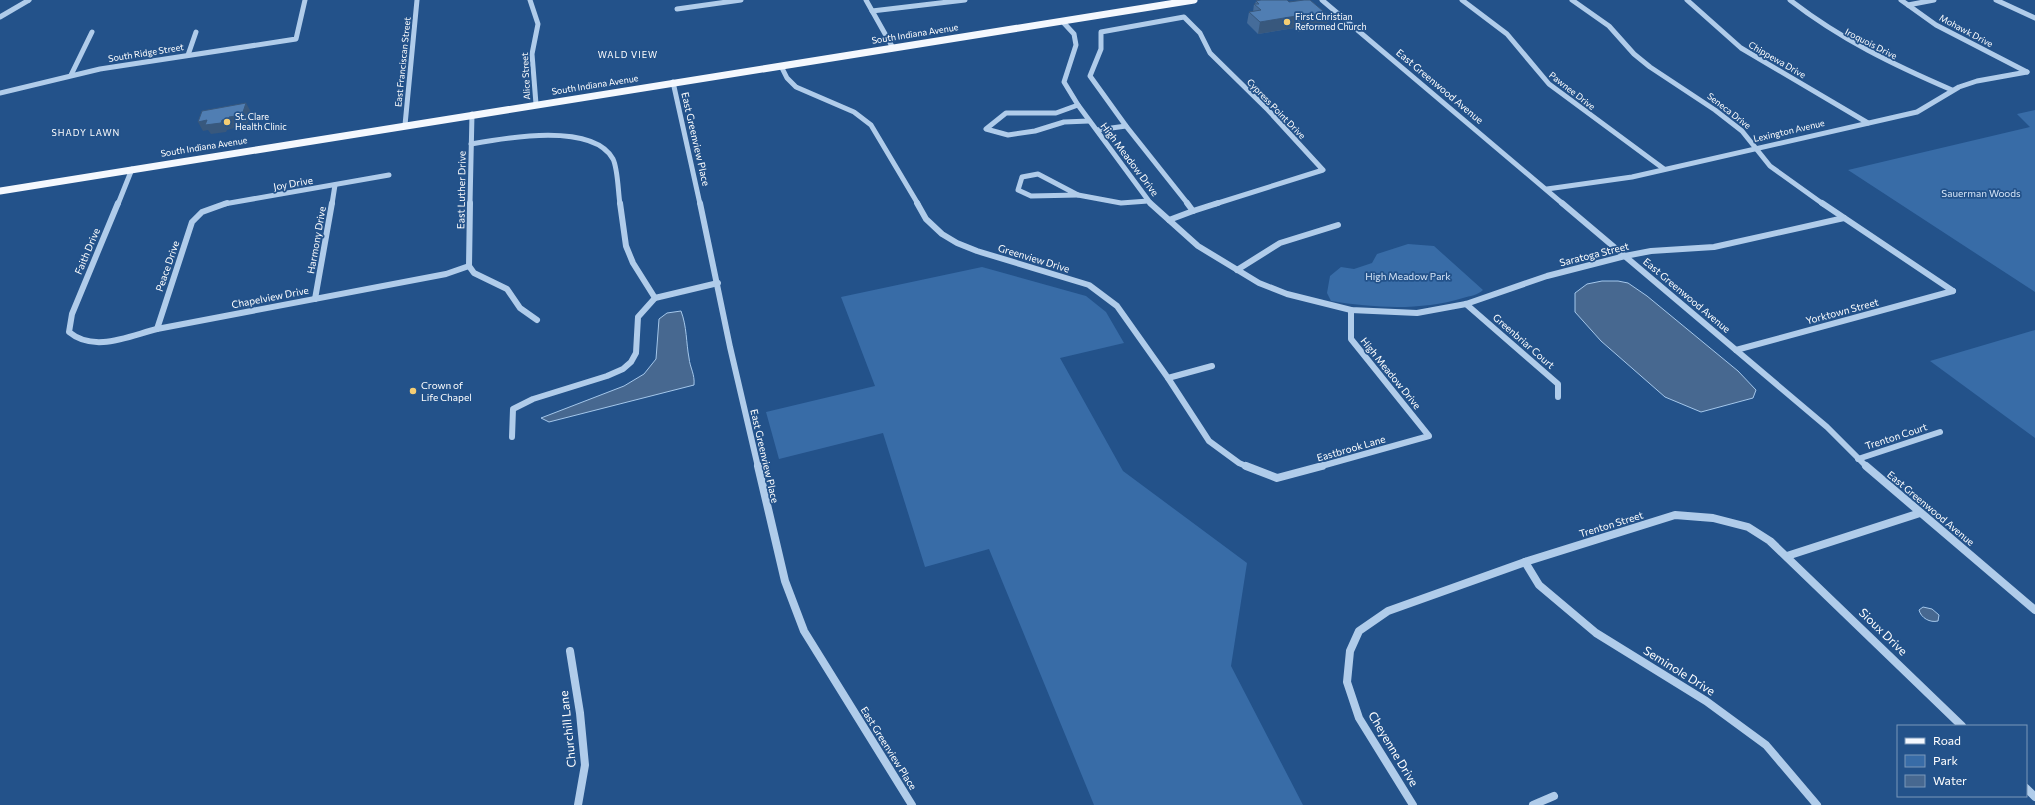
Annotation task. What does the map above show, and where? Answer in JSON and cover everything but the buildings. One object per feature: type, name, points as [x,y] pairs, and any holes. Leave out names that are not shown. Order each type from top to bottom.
[{"type":"main road","name":"South Indiana Avenue","points":[[0,191],[472,114],[1194,0]]},
{"type":"street","points":[[0,17],[29,0]]},
{"type":"street","name":"South Ridge Street","points":[[0,93],[71,75],[188,55],[296,39],[306,0]]},
{"type":"street","name":"East Franciscan Street","points":[[405,125],[418,0]]},
{"type":"street","name":"Alice Street","points":[[530,0],[536,14],[538,24],[532,54],[536,104]]},
{"type":"street","points":[[677,9],[740,0]]},
{"type":"street","points":[[866,0],[893,48]]},
{"type":"street","points":[[872,12],[965,0]]},
{"type":"street","name":"East Greenwood Avenue","points":[[1322,0],[1548,189],[1827,427],[1858,459],[1920,513],[2031,602],[2035,610]]},
{"type":"street","name":"Pawnee Drive","points":[[1462,0],[1504,31],[1514,41],[1539,75],[1549,84],[1664,169]]},
{"type":"street","name":"Seneca Drive","points":[[1572,0],[1609,26],[1634,54],[1650,67],[1729,120],[1742,131],[1770,166],[1801,189],[1952,291]]},
{"type":"street","name":"Chippewa Drive","points":[[1687,0],[1741,48],[1868,123]]},
{"type":"street","name":"Iroquois Drive","points":[[1790,0],[1831,32],[1860,48],[1952,90]]},
{"type":"street","name":"Mohawk Drive","points":[[1901,0],[1936,25],[2027,72]]},
{"type":"street","points":[[1908,5],[1934,0]]},
{"type":"street","points":[[1996,0],[2035,18]]},
{"type":"street","name":"Cypress Point Drive","points":[[1184,17],[1200,34],[1210,53],[1268,110],[1323,170],[1193,211],[1126,126],[1090,76],[1101,49],[1101,32],[1184,17]]},
{"type":"street","name":"High Meadow Drive","points":[[1062,21],[1074,34],[1076,45],[1064,82],[1089,121],[1148,201],[1198,246],[1259,283],[1287,294],[1351,310],[1351,339],[1429,436]]},
{"type":"street","points":[[71,75],[92,32]]},
{"type":"street","points":[[188,55],[196,32]]},
{"type":"street","name":"Greenview Drive","points":[[781,66],[787,78],[796,87],[854,112],[871,125],[903,176],[926,219],[942,234],[957,243],[977,251],[1089,285],[1117,306],[1168,378],[1208,441],[1239,463],[1277,478]]},
{"type":"street","name":"Lexington Avenue","points":[[1548,189],[1632,177],[1917,112],[1933,104],[1952,90],[1987,80],[2027,72]]},
{"type":"street","name":"East Greenview Place","points":[[673,82],[718,283],[730,347],[785,581],[804,631],[912,805]]},
{"type":"street","points":[[1078,105],[1056,114],[1006,113],[986,129],[1008,135],[1035,131],[1064,122],[1089,121]]},
{"type":"street","name":"East Luther Drive","points":[[469,266],[472,114]]},
{"type":"street","points":[[1097,130],[1126,126]]},
{"type":"street","points":[[471,144],[520,136],[546,135],[588,142],[606,150],[614,161],[629,254],[655,298]]},
{"type":"street","name":"Faith Drive","points":[[76,338],[69,332],[72,314],[132,169]]},
{"type":"street","points":[[1078,195],[1038,174],[1022,177],[1018,190],[1031,196],[1078,195],[1120,203],[1148,201]]},
{"type":"street","name":"Joy Drive","points":[[202,212],[227,203],[389,176]]},
{"type":"street","name":"Harmony Drive","points":[[315,299],[335,185]]},
{"type":"street","points":[[1169,220],[1193,211]]},
{"type":"street","name":"Peace Drive","points":[[157,329],[192,222],[202,212]]},
{"type":"street","name":"Saratoga Street","points":[[1351,310],[1417,313],[1466,304],[1547,276],[1625,256],[1651,251],[1714,247],[1844,218]]},
{"type":"street","points":[[1237,270],[1280,243],[1338,225]]},
{"type":"street","points":[[469,266],[474,273],[507,289],[520,308],[537,320]]},
{"type":"street","name":"Chapelview Drive","points":[[76,338],[87,342],[104,342],[157,329],[446,274],[469,266]]},
{"type":"street","points":[[512,437],[513,408],[533,399],[613,374],[627,366],[636,353],[638,317],[655,298],[718,283]]},
{"type":"street","name":"Yorktown Street","points":[[1736,350],[1952,291]]},
{"type":"street","name":"Greenbriar Court","points":[[1466,304],[1558,384],[1558,397]]},
{"type":"street","points":[[1168,378],[1212,366]]},
{"type":"street","name":"Trenton Court","points":[[1858,459],[1940,432]]},
{"type":"street","name":"Eastbrook Lane","points":[[1277,478],[1429,436]]},
{"type":"street","points":[[1787,556],[1920,513]]},
{"type":"street","name":"Trenton Street","points":[[1347,682],[1350,651],[1359,631],[1388,611],[1525,562],[1675,515],[1713,518],[1748,527],[1770,541],[1787,556]]},
{"type":"street","name":"Sioux Drive","points":[[1787,556],[1961,725]]},
{"type":"street","name":"Seminole Drive","points":[[1525,562],[1539,585],[1596,633],[1706,701],[1766,745],[1817,805]]},
{"type":"street","name":"Churchill Lane","points":[[570,651],[580,713],[585,765],[578,805]]},
{"type":"street","name":"Cheyenne Drive","points":[[1347,682],[1359,718],[1413,805]]},
{"type":"street","points":[[2027,789],[2035,797]]},
{"type":"street","points":[[1533,805],[1554,796]]},
{"type":"green space","name":"Sauerman Woods","points":[[2035,110],[2035,292],[1848,170],[2030,127],[2017,114]]},
{"type":"green space","name":"High Meadow Park","points":[[1408,244],[1434,246],[1483,290],[1474,295],[1447,302],[1414,307],[1381,307],[1331,301],[1327,293],[1330,276],[1341,267],[1354,269],[1372,263],[1377,254]]},
{"type":"green space","points":[[982,267],[1086,296],[1106,312],[1124,343],[1060,358],[1123,471],[1247,563],[1231,666],[1303,805],[1094,805],[989,549],[925,567],[883,433],[779,459],[766,412],[875,386],[841,297]]},
{"type":"green space","points":[[2035,330],[2035,438],[1930,361]]},
{"type":"water","points":[[1602,281],[1618,281],[1628,283],[1647,296],[1738,371],[1756,390],[1753,398],[1701,412],[1665,397],[1601,341],[1575,312],[1575,293],[1587,284]]},
{"type":"water","points":[[681,311],[694,378],[694,385],[549,422],[541,418],[624,386],[644,374],[656,359],[659,319],[667,313]]},
{"type":"water","points":[[1923,607],[1932,609],[1939,615],[1938,621],[1929,621],[1924,618],[1919,610]]},
{"type":"place","name":"First Christian Reformed Church","points":[[1287,22]]},
{"type":"place","name":"St. Clare Health Clinic","points":[[227,122]]},
{"type":"place","name":"Crown of Life Chapel","points":[[413,391]]},
{"type":"district","name":"WALD VIEW","points":[[628,55]]},
{"type":"district","name":"SHADY LAWN","points":[[86,133]]}]
